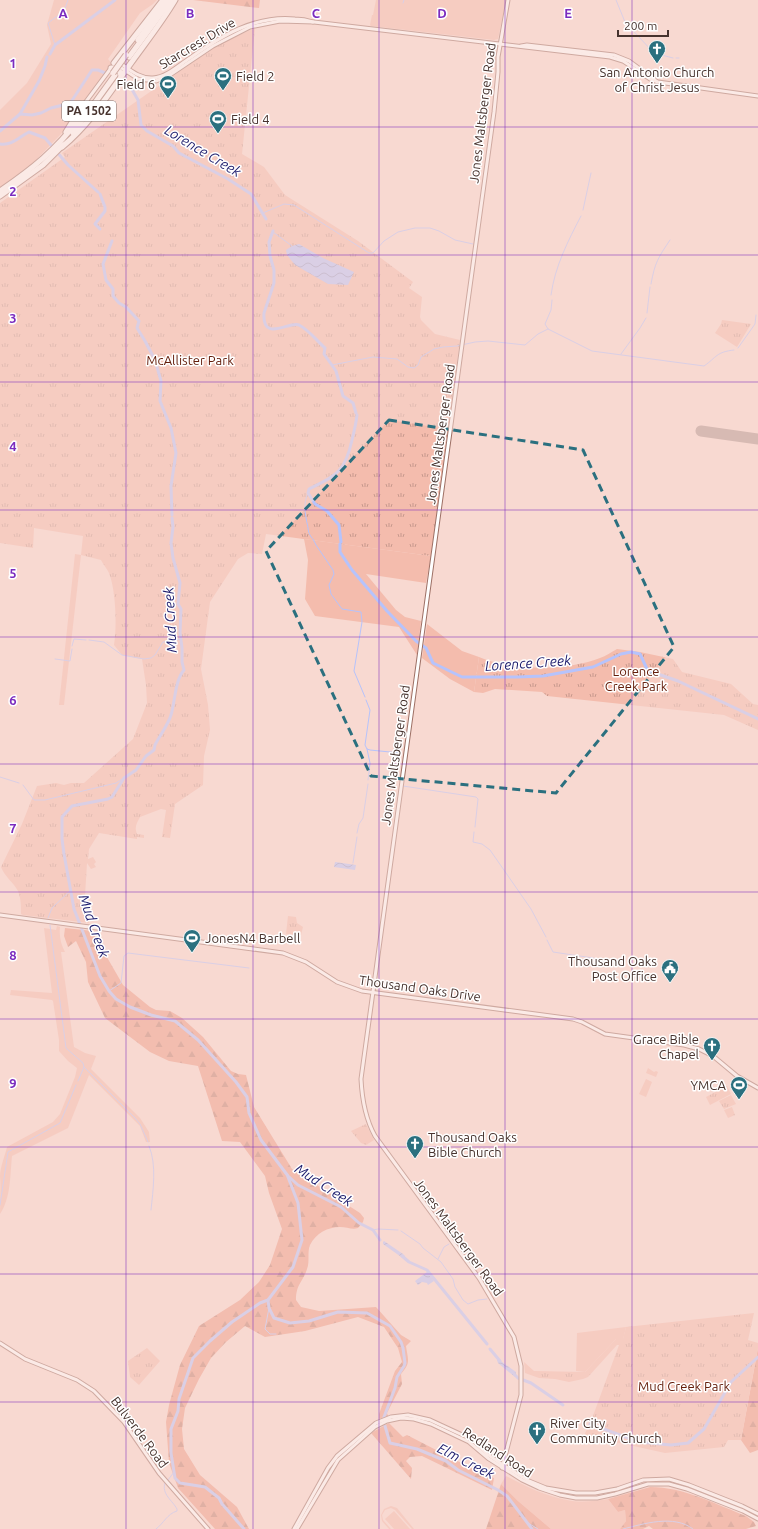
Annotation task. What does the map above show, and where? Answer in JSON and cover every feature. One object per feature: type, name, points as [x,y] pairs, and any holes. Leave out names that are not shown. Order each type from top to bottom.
[{"type":"highway","points":[[116,74],[126,70],[127,57],[163,0]]},
{"type":"highway","name":"PA 1502","points":[[0,192],[61,146],[116,74],[166,0]]},
{"type":"highway","name":"PA 1502","points":[[127,57],[171,0]]},
{"type":"highway","points":[[116,62],[127,57],[175,0]]},
{"type":"highway","name":"PA 1502","points":[[61,146],[64,138],[116,74]]},
{"type":"highway","points":[[73,111],[74,118]]},
{"type":"highway","points":[[64,138],[79,111]]},
{"type":"highway","name":"PA 1502","points":[[0,196],[35,172],[48,157]]},
{"type":"main road","name":"Jones Maltsberger Road","points":[[502,1466],[518,1410],[521,1388],[521,1373],[518,1353],[513,1336],[487,1289],[381,1145],[368,1122],[362,1099],[361,1079],[494,112],[498,57],[508,0]]},
{"type":"main road","name":"Starcrest Drive","points":[[116,62],[133,74],[142,77],[154,78],[166,74],[213,42],[246,26],[279,18],[314,22]]},
{"type":"main road","name":"Starcrest Drive","points":[[133,74],[138,79],[151,81],[166,77],[213,46],[250,27],[272,22],[314,22],[521,46],[527,45],[614,55],[623,59],[655,80],[665,83],[758,96]]},
{"type":"main road","points":[[237,33],[246,26]]},
{"type":"main road","points":[[116,74],[125,76],[133,74],[127,57]]},
{"type":"main road","points":[[79,111],[116,74],[116,62]]},
{"type":"main road","points":[[166,77],[177,67]]},
{"type":"main road","name":"Thousand Oaks Drive","points":[[0,915],[283,953],[306,962],[338,983],[355,989],[573,1019],[605,1034],[692,1047],[709,1053],[736,1076],[758,1088]]},
{"type":"main road","name":"Bulverde Road","points":[[0,1343],[25,1359],[77,1380],[94,1391],[124,1422],[159,1473],[208,1529]]},
{"type":"main road","name":"Redland Road","points":[[294,1529],[333,1461],[372,1426],[387,1418],[408,1415],[430,1420],[471,1439],[502,1466],[535,1487],[560,1495],[576,1498],[604,1496],[648,1484],[669,1484],[687,1489],[737,1509],[758,1520]]},
{"type":"main road","name":"Redland Road","points":[[297,1529],[335,1463],[374,1428],[390,1420],[408,1418],[431,1424],[469,1442],[485,1457],[539,1486],[553,1490],[576,1493],[603,1492],[648,1479],[669,1479],[689,1485],[757,1513]]},
{"type":"main road","points":[[648,1479],[648,1484]]},
{"type":"main road","points":[[687,1489],[689,1485]]},
{"type":"main road","points":[[737,1509],[742,1506]]},
{"type":"main road","points":[[749,1514],[757,1513]]},
{"type":"highlighted area","points":[[389,420],[583,450],[674,647],[556,793],[371,776],[266,551]]},
{"type":"green space","points":[[54,0],[157,0],[140,13],[108,59],[112,64],[61,134],[32,164],[0,188],[0,110],[27,83],[51,44],[47,25]]},
{"type":"green space","points":[[193,0],[260,0],[259,8]]},
{"type":"green space","points":[[376,0],[506,0],[498,39],[494,40],[371,26]]},
{"type":"green space","name":"McAllister Park","points":[[255,28],[242,154],[264,167],[285,195],[358,241],[413,282],[409,288],[422,297],[421,320],[435,334],[460,340],[431,556],[266,534],[262,554],[248,553],[238,559],[210,602],[201,669],[208,705],[210,730],[204,756],[203,785],[175,804],[170,838],[162,837],[166,810],[161,809],[140,817],[136,825],[136,832],[137,834],[144,835],[144,838],[137,837],[137,839],[99,833],[89,849],[88,859],[93,857],[96,862],[94,864],[96,867],[91,869],[87,863],[85,896],[89,923],[23,915],[21,914],[18,891],[1,867],[22,824],[37,786],[56,783],[64,785],[71,783],[84,783],[133,739],[147,703],[142,659],[122,655],[114,645],[115,609],[111,580],[109,573],[101,560],[81,555],[83,536],[34,528],[33,548],[0,543],[0,203],[65,157],[62,153],[219,44]]},
{"type":"green space","points":[[722,320],[751,324],[737,347],[715,333]]},
{"type":"green space","points":[[304,539],[431,556],[426,583],[366,574],[396,610],[405,617],[421,621],[417,655],[399,627],[315,616],[305,599],[308,560]]},
{"type":"green space","points":[[75,554],[81,555],[64,705],[59,705]]},
{"type":"green space","points":[[427,624],[462,651],[479,657],[474,692],[450,679],[422,658]]},
{"type":"green space","name":"Lorence Creek Park","points":[[617,649],[673,659],[682,672],[731,684],[753,704],[758,705],[758,730],[724,715],[547,696],[542,692],[495,689],[483,693],[474,692],[479,657],[492,662],[507,665],[540,668],[587,662],[602,657]]},
{"type":"green space","points":[[288,916],[296,917],[297,923],[303,927],[301,935],[286,934]]},
{"type":"green space","points":[[57,926],[60,927],[62,946],[65,952],[61,952],[74,1047],[85,1053],[96,1056],[91,1069],[140,1118],[149,1132],[150,1142],[146,1142],[140,1126],[89,1075],[68,1128],[12,1156],[8,1194],[4,1208],[0,1214],[0,1173],[7,1147],[53,1122],[60,1114],[75,1077],[77,1068],[59,1051],[59,1040],[53,1001],[10,995],[11,990],[52,993],[44,928],[56,930]]},
{"type":"green space","points":[[65,928],[93,931],[123,985],[150,1007],[156,1010],[170,1011],[182,1018],[203,1037],[231,1071],[246,1075],[254,1107],[292,1169],[360,1213],[364,1218],[363,1222],[358,1228],[331,1228],[319,1234],[310,1245],[308,1266],[298,1287],[296,1295],[296,1300],[301,1307],[319,1311],[376,1307],[401,1335],[411,1341],[406,1346],[408,1364],[401,1374],[402,1384],[387,1413],[388,1416],[379,1419],[379,1414],[395,1371],[402,1362],[398,1348],[384,1327],[358,1317],[305,1331],[265,1337],[245,1326],[226,1342],[211,1358],[185,1408],[182,1429],[184,1449],[200,1475],[237,1507],[249,1529],[215,1529],[178,1488],[169,1463],[166,1422],[180,1365],[199,1326],[240,1300],[259,1282],[270,1265],[282,1229],[269,1193],[265,1176],[240,1142],[222,1141],[198,1066],[169,1061],[150,1052],[105,1018],[88,982],[86,962],[76,941],[68,947],[64,936]]},
{"type":"green space","points":[[648,1068],[654,1072],[658,1072],[656,1077],[646,1073]]},
{"type":"green space","points":[[646,1079],[652,1082],[646,1097],[639,1094]]},
{"type":"green space","points":[[727,1086],[731,1094],[710,1105],[706,1097]]},
{"type":"green space","points":[[731,1095],[736,1104],[724,1109],[719,1101]]},
{"type":"green space","points":[[732,1107],[735,1115],[728,1118],[724,1110]]},
{"type":"green space","points":[[366,1124],[374,1140],[366,1145],[361,1143],[351,1131]]},
{"type":"green space","name":"Mud Creek Park","points":[[754,1313],[748,1340],[758,1343],[758,1348],[741,1440],[728,1440],[724,1447],[665,1453],[584,1435],[590,1424],[619,1345],[617,1345],[588,1377],[583,1379],[569,1382],[539,1378],[525,1373],[524,1362],[534,1371],[585,1372],[616,1339],[623,1339],[626,1327]]},
{"type":"green space","points":[[626,1327],[623,1340],[616,1339],[585,1372],[576,1371],[577,1333]]},
{"type":"green space","points":[[147,1348],[160,1361],[139,1385],[130,1377],[128,1361]]},
{"type":"green space","points":[[758,1348],[758,1450],[750,1453],[741,1440]]},
{"type":"green space","points":[[389,1423],[403,1437],[407,1435],[477,1471],[494,1478],[492,1490],[422,1456],[410,1457],[406,1461],[412,1468],[411,1479],[371,1433]]},
{"type":"green space","points":[[506,1476],[535,1490],[572,1501],[582,1502],[608,1499],[618,1512],[625,1510],[626,1521],[620,1529],[551,1529],[518,1501],[501,1484]]},
{"type":"green space","points":[[501,1484],[518,1501],[551,1529],[486,1529]]},
{"type":"green space","points":[[650,1487],[675,1490],[699,1497],[746,1516],[754,1522],[756,1526],[746,1529],[653,1529],[649,1526],[643,1529],[620,1529],[626,1521],[625,1510],[618,1512],[608,1499]]},
{"type":"green space","points":[[391,1506],[397,1508],[414,1529],[412,1529],[395,1510],[391,1508],[385,1510],[382,1515],[383,1520],[391,1529],[389,1529],[382,1521],[381,1515],[384,1509]]},
{"type":"green space","points":[[394,1511],[410,1529],[394,1529],[385,1519]]},
{"type":"water","points":[[299,244],[323,258],[354,272],[348,285],[328,284],[295,265],[287,255],[286,250]]},
{"type":"water","points":[[335,862],[356,865],[355,870],[334,867]]},
{"type":"water","points":[[384,1241],[403,1254],[405,1256],[404,1259],[383,1244]]},
{"type":"water","points":[[427,1272],[434,1281],[428,1285],[427,1283],[422,1282],[418,1285],[415,1281]]},
{"type":"water","points":[[498,1359],[516,1372],[515,1377],[498,1363]]},
{"type":"waterway","points":[[55,45],[48,23],[64,11],[68,0]]},
{"type":"waterway","points":[[50,54],[55,45],[115,0]]},
{"type":"waterway","points":[[616,0],[625,22],[652,51],[673,58]]},
{"type":"waterway","points":[[0,131],[20,114],[39,81],[47,57]]},
{"type":"waterway","name":"Lorence Creek","points":[[71,102],[92,70],[98,70],[105,73]]},
{"type":"waterway","name":"Lorence Creek","points":[[123,81],[130,86],[138,100],[141,125],[147,131],[173,146],[179,153],[228,179],[251,194],[266,219]]},
{"type":"waterway","name":"Lorence Creek","points":[[20,114],[32,115],[63,105]]},
{"type":"waterway","name":"Mud Creek","points":[[0,144],[8,144],[29,132],[45,138],[68,165],[98,192]]},
{"type":"waterway","points":[[583,210],[591,173]]},
{"type":"waterway","name":"Mud Creek","points":[[100,194],[105,207],[105,211],[95,224],[100,229]]},
{"type":"waterway","points":[[263,213],[284,204],[294,205],[369,253],[373,253],[384,241],[398,232],[415,228],[430,228],[455,240],[473,244]]},
{"type":"waterway","points":[[551,295],[559,264],[581,216]]},
{"type":"waterway","name":"Lorence Creek","points":[[273,231],[269,242],[270,256],[274,270],[274,283],[264,313],[267,327],[277,329],[299,325],[313,336],[325,348],[324,354],[336,371],[343,396],[353,403],[356,413]]},
{"type":"waterway","points":[[273,232],[292,246]]},
{"type":"waterway","points":[[651,284],[658,260],[670,240]]},
{"type":"waterway","name":"Mud Creek","points":[[112,241],[103,264],[106,280],[113,289],[113,296],[139,321],[137,328],[155,360],[161,381],[160,401],[171,428],[176,453],[171,486],[172,515]]},
{"type":"waterway","points":[[647,313],[650,287]]},
{"type":"waterway","points":[[552,300],[551,310],[545,324],[548,329],[592,351],[704,366],[717,355],[734,350]]},
{"type":"waterway","points":[[738,348],[755,324],[756,315]]},
{"type":"waterway","points":[[621,354],[646,318]]},
{"type":"waterway","points":[[332,365],[373,357],[397,359],[408,367],[414,368],[418,365],[421,357],[434,349],[488,341],[525,345],[538,334],[548,329]]},
{"type":"waterway","name":"Lorence Creek","points":[[341,542],[339,525],[327,511],[315,504],[308,493],[309,489],[333,476],[343,466],[349,451],[357,415]]},
{"type":"waterway","points":[[308,493],[305,501],[305,512],[309,532],[312,538]]},
{"type":"waterway","name":"Mud Creek","points":[[172,518],[173,527],[171,543],[173,558],[180,583],[178,604],[181,609],[180,633],[184,670],[177,685],[170,719],[155,745],[154,750],[146,756],[136,770],[124,778],[112,797],[72,806],[62,817],[62,839],[74,909],[100,976],[116,999],[130,1007],[151,1015],[175,1021],[198,1040],[236,1082],[247,1097],[249,1113],[261,1140],[288,1176],[298,1185],[341,1207],[359,1223],[373,1230],[380,1240]]},
{"type":"waterway","points":[[313,539],[333,570],[334,574],[329,585],[331,594],[342,609],[361,612],[362,622],[354,671],[365,697]]},
{"type":"waterway","name":"Lorence Creek","points":[[340,544],[340,552],[352,570],[387,611],[416,641],[426,648],[433,663],[462,677],[543,676],[593,667],[621,654],[631,652],[640,654],[647,669],[652,672],[678,681],[758,719]]},
{"type":"waterway","points":[[72,646],[74,639],[86,640]]},
{"type":"waterway","points":[[89,640],[104,642],[122,655],[144,659],[151,658],[155,655],[163,642],[181,639]]},
{"type":"waterway","points":[[55,659],[70,661],[72,649]]},
{"type":"waterway","points":[[366,700],[370,710],[365,745],[367,749],[370,750],[400,753],[397,773]]},
{"type":"waterway","points":[[367,749],[370,763],[368,780]]},
{"type":"waterway","points":[[0,777],[19,783]]},
{"type":"waterway","points":[[23,785],[34,800],[45,800],[116,783],[124,778]]},
{"type":"waterway","points":[[357,833],[359,824],[363,818],[368,784]]},
{"type":"waterway","points":[[403,786],[476,797],[478,799],[475,827]]},
{"type":"waterway","points":[[474,832],[473,842],[482,844],[490,850],[531,909],[546,937]]},
{"type":"waterway","points":[[353,863],[357,837]]},
{"type":"waterway","points":[[48,918],[52,908],[71,890]]},
{"type":"waterway","points":[[50,925],[66,1048],[83,1063],[84,1067],[78,1081]]},
{"type":"waterway","points":[[547,940],[553,952],[593,958],[610,963]]},
{"type":"waterway","points":[[109,991],[121,983],[124,956],[128,953],[249,968]]},
{"type":"waterway","points":[[84,1067],[135,1118],[140,1124],[148,1142]]},
{"type":"waterway","points":[[0,1205],[8,1152],[60,1123],[76,1085]]},
{"type":"waterway","points":[[149,1146],[154,1169],[151,1210]]},
{"type":"waterway","name":"Elm Creek","points":[[288,1177],[298,1203],[302,1240],[293,1267],[268,1300],[269,1308],[274,1318],[290,1323],[309,1321],[338,1312],[367,1313],[390,1326],[401,1342],[405,1363],[397,1377],[395,1388],[384,1417]]},
{"type":"waterway","points":[[373,1230],[398,1230]]},
{"type":"waterway","points":[[401,1231],[420,1244],[441,1262],[453,1279],[455,1287],[463,1300],[468,1304],[478,1300],[487,1299]]},
{"type":"waterway","points":[[438,1259],[444,1247],[449,1244]]},
{"type":"waterway","name":"Mud Creek","points":[[402,1256],[409,1262],[427,1270],[487,1344]]},
{"type":"waterway","points":[[222,1504],[219,1498],[205,1487],[180,1483],[175,1478],[171,1453],[171,1429],[178,1411],[179,1399],[193,1358],[232,1322],[260,1303],[268,1300]]},
{"type":"waterway","points":[[269,1308],[265,1329],[270,1334],[276,1334]]},
{"type":"waterway","name":"Mud Creek","points":[[490,1349],[500,1361]]},
{"type":"waterway","name":"Mud Creek","points":[[590,1424],[639,1442],[671,1445],[688,1443],[704,1429],[731,1382],[758,1357]]},
{"type":"waterway","name":"Mud Creek","points":[[514,1374],[518,1378],[531,1383],[563,1405]]},
{"type":"waterway","name":"Elm Creek","points":[[385,1426],[390,1443],[417,1449],[446,1461],[458,1470],[507,1496],[532,1529]]},
{"type":"waterway","points":[[168,1480],[174,1472]]},
{"type":"waterway","points":[[156,1529],[168,1516],[177,1511],[166,1494],[164,1487],[165,1483]]},
{"type":"waterway","points":[[223,1505],[244,1529]]},
{"type":"waterway","points":[[623,1529],[649,1523],[668,1521],[685,1524],[693,1529]]},
{"type":"waterway","name":"Elm Creek","points":[[528,1523],[538,1529]]},
{"type":"runway","points":[[701,431],[758,439]]},
{"type":"place","name":"San Antonio Church of Christ Jesus","points":[[657,64]]},
{"type":"place","name":"Field 2","points":[[223,91]]},
{"type":"place","name":"Field 6","points":[[168,99]]},
{"type":"place","name":"Field 4","points":[[218,134]]},
{"type":"place","name":"JonesN4 Barbell","points":[[192,953]]},
{"type":"place","name":"Thousand Oaks Post Office","points":[[670,983]]},
{"type":"place","name":"Grace Bible Chapel","points":[[712,1061]]},
{"type":"place","name":"YMCA","points":[[739,1100]]},
{"type":"place","name":"Thousand Oaks Bible Church","points":[[415,1159]]},
{"type":"place","name":"River City Community Church","points":[[537,1445]]}]
